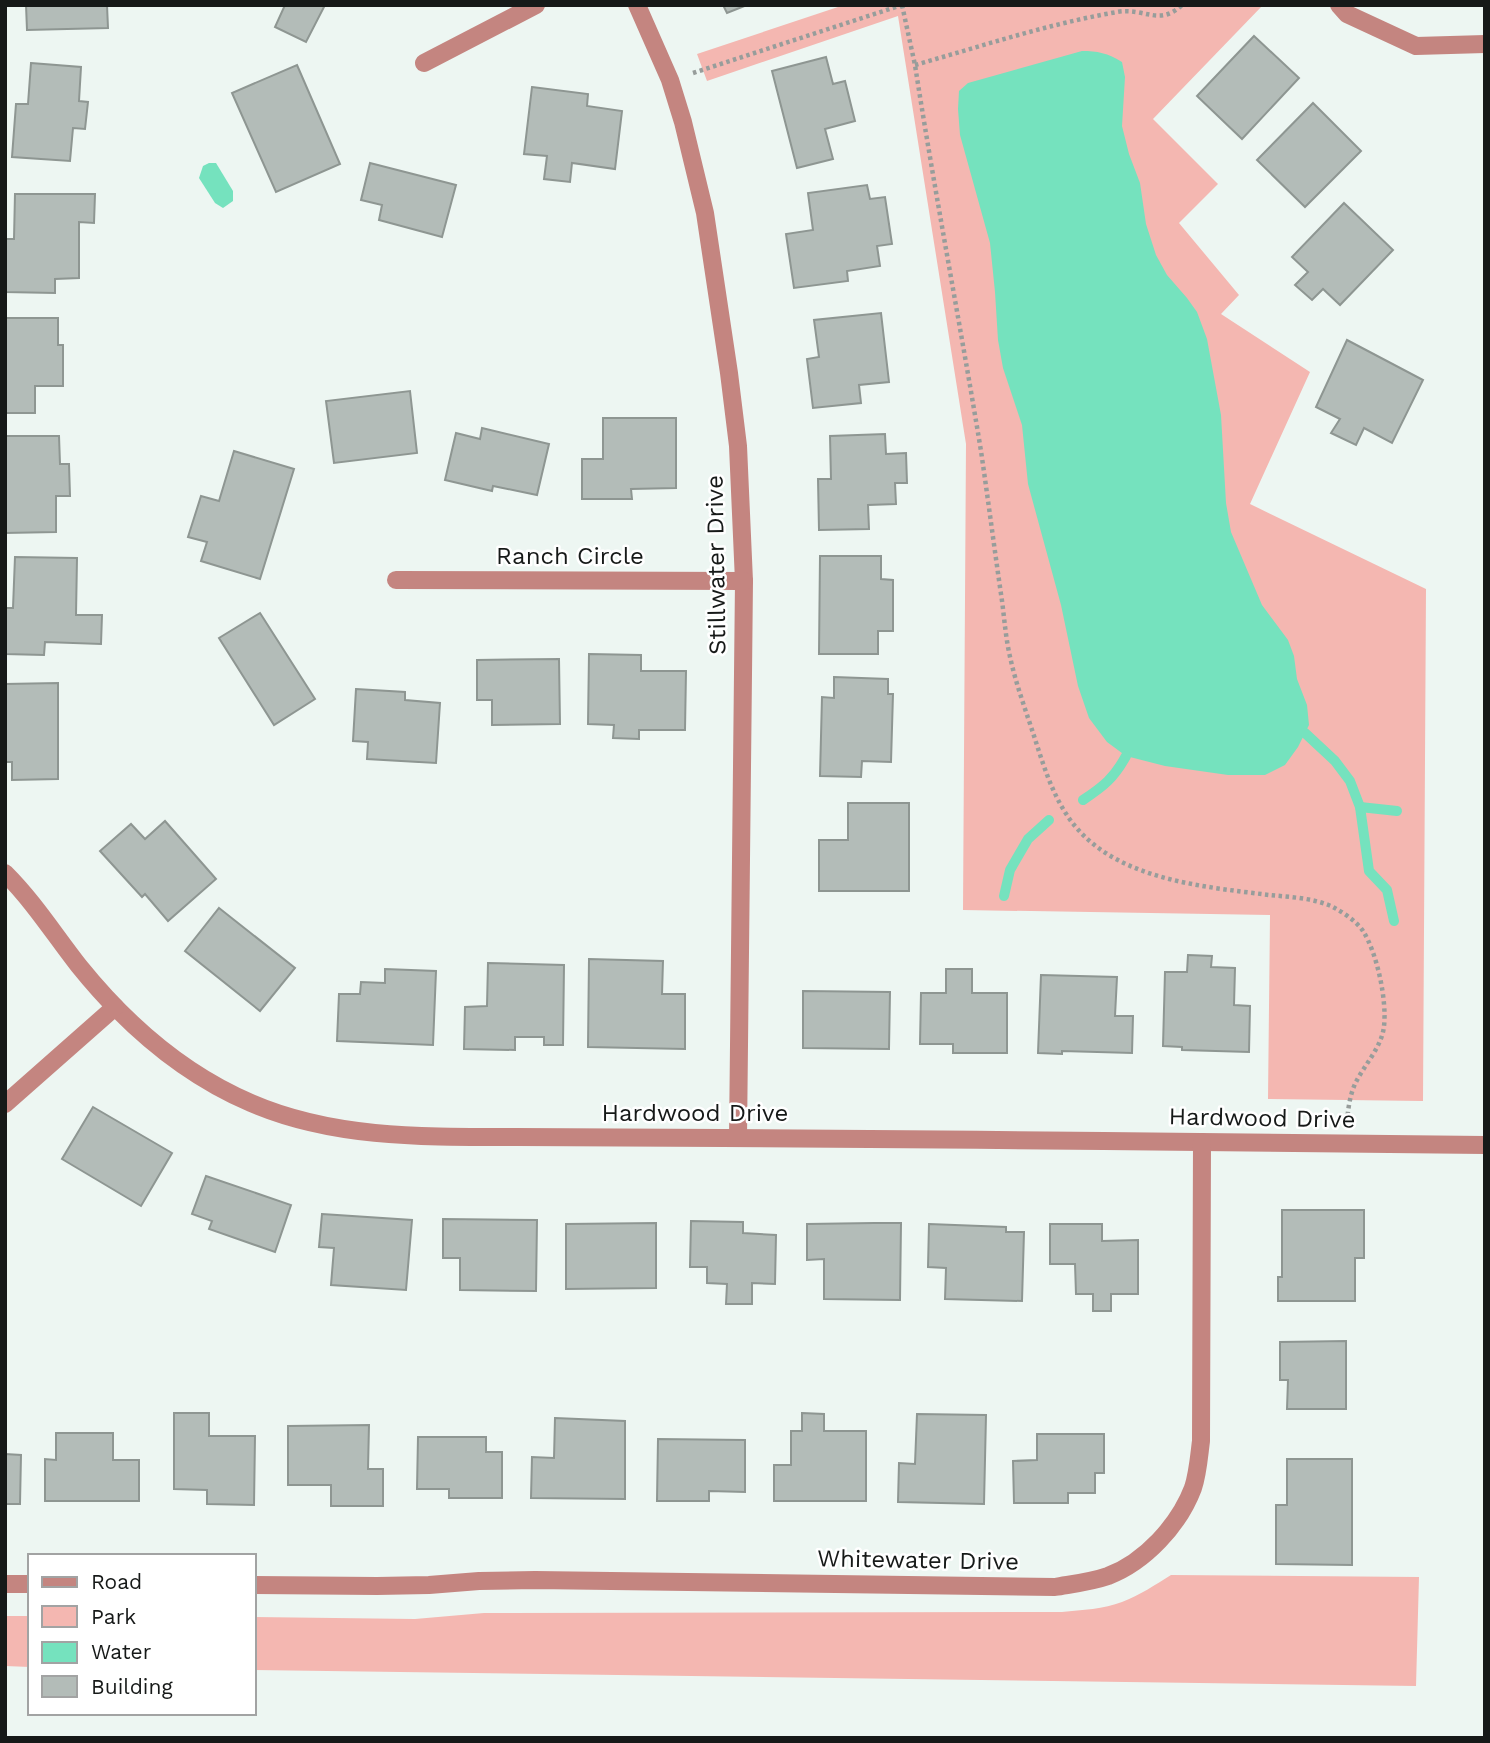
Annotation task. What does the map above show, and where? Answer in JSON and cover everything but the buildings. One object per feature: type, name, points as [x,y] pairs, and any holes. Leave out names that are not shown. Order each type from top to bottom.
[{"type":"street","points":[[424,63],[536,5]]},
{"type":"street","name":"Stillwater Drive","points":[[637,5],[670,80],[705,214],[738,446],[744,581],[738,1138]]},
{"type":"street","points":[[1339,5],[1347,14],[1416,46],[1485,44]]},
{"type":"street","name":"Ranch Circle","points":[[396,580],[744,581]]},
{"type":"street","name":"Hardwood Drive","points":[[5,873],[37,908],[80,966],[115,1007],[168,1054],[212,1084],[251,1103],[288,1117],[326,1126],[370,1133],[429,1137],[1485,1145]]},
{"type":"street","points":[[5,1104],[115,1007]]},
{"type":"street","name":"Whitewater Drive","points":[[256,1585],[403,1586],[535,1580],[1055,1587],[1109,1576],[1151,1548],[1167,1531],[1182,1510],[1192,1489],[1198,1466],[1201,1440],[1202,1142]]},
{"type":"street","points":[[5,1584],[28,1584]]},
{"type":"path","points":[[670,80],[902,5],[915,65],[981,452],[1009,652],[1019,690],[1054,792],[1077,829],[1095,846],[1142,871],[1227,890],[1329,905],[1348,916],[1363,931],[1379,970],[1384,1027],[1380,1043],[1354,1086],[1348,1110],[1345,1144]]},
{"type":"path","points":[[915,65],[1059,24],[1128,10],[1161,17],[1175,12],[1182,5]]},
{"type":"green space","points":[[844,5],[1263,5],[1153,119],[1218,184],[1179,223],[1239,295],[1221,314],[1310,372],[1250,504],[1426,589],[1423,1101],[1268,1099],[1270,915],[963,910],[966,444],[898,16],[707,81],[697,54]]},
{"type":"green space","points":[[1171,1575],[1419,1577],[1416,1686],[256,1670],[256,1617],[415,1619],[484,1613],[1062,1612],[1115,1604],[1141,1593]]},
{"type":"green space","points":[[5,1616],[28,1616],[28,1667],[5,1666]]},
{"type":"water","points":[[1082,51],[1102,53],[1122,62],[1125,77],[1122,126],[1140,183],[1146,224],[1156,255],[1167,275],[1197,312],[1207,339],[1221,415],[1226,503],[1231,532],[1262,605],[1288,640],[1294,656],[1297,679],[1307,705],[1309,725],[1298,747],[1285,765],[1265,775],[1228,775],[1165,766],[1126,756],[1107,742],[1089,718],[1078,686],[1061,605],[1028,484],[1022,425],[1003,368],[990,243],[960,135],[958,109],[959,91],[968,83]]},
{"type":"water","points":[[216,163],[233,191],[233,201],[223,208],[215,203],[199,178],[203,166]]},
{"type":"waterway","points":[[1305,733],[1335,761],[1350,781],[1360,807],[1369,871],[1387,890],[1394,921]]},
{"type":"waterway","points":[[1083,800],[1108,781],[1126,756]]},
{"type":"waterway","points":[[1360,807],[1397,811]]},
{"type":"waterway","points":[[1004,896],[1010,870],[1028,839],[1049,820]]}]
